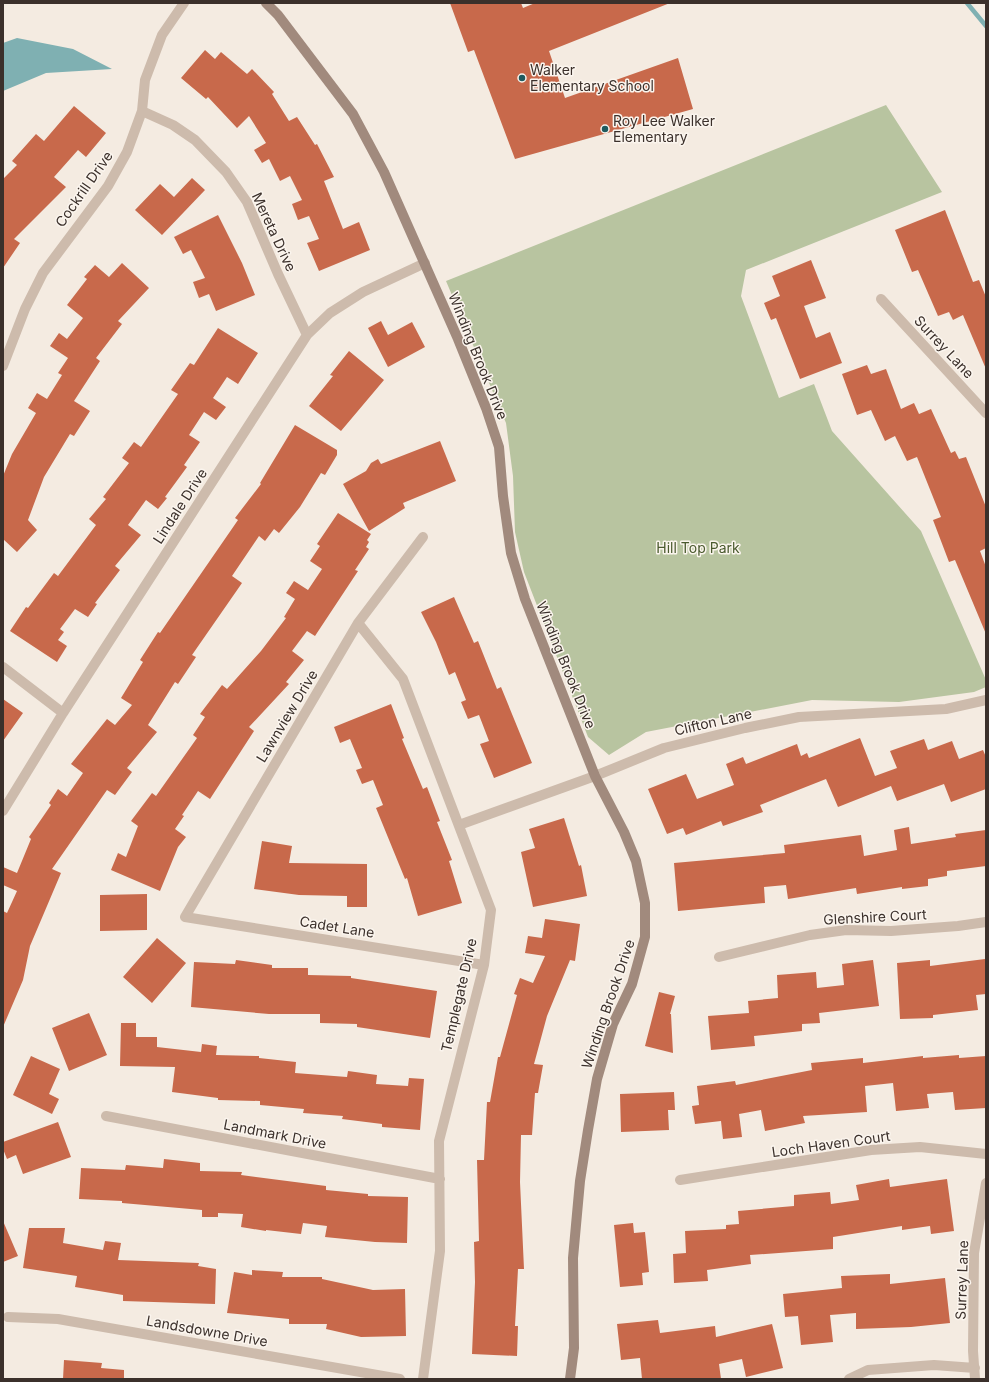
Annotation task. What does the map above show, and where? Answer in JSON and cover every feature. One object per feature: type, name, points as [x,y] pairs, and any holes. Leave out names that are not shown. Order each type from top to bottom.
[{"type":"street","name":"Cockrill Drive","points":[[3,366],[25,309],[43,273],[108,186],[127,152],[142,111],[145,80],[162,35],[184,3]]},
{"type":"street","name":"Winding Brook Drive","points":[[266,3],[278,15],[353,114],[384,172],[426,264],[458,339],[496,440],[511,553],[524,599],[595,776],[624,832],[636,861],[645,902],[645,937],[632,984],[613,1024],[597,1079],[588,1130],[580,1180],[573,1258],[574,1348],[570,1379]]},
{"type":"street","name":"Mereta Drive","points":[[142,111],[173,125],[195,140],[226,172],[247,202],[307,335]]},
{"type":"street","name":"Lindale Drive","points":[[3,811],[63,713],[307,335],[330,314],[363,292],[426,264]]},
{"type":"street","name":"Surrey Lane","points":[[881,299],[986,413]]},
{"type":"street","name":"Lawnview Drive","points":[[185,917],[358,623],[423,537]]},
{"type":"street","name":"Templegate Drive","points":[[358,623],[403,679],[491,910],[484,965],[440,1141],[440,1251],[423,1379]]},
{"type":"street","points":[[3,667],[63,713]]},
{"type":"street","name":"Clifton Lane","points":[[459,825],[595,776],[664,748],[799,717],[946,709],[986,700]]},
{"type":"street","name":"Cadet Lane","points":[[185,917],[484,965]]},
{"type":"street","name":"Glenshire Court","points":[[719,957],[810,935],[846,930],[891,931],[958,926],[986,922]]},
{"type":"street","name":"Landmark Drive","points":[[106,1116],[440,1179]]},
{"type":"street","name":"Loch Haven Court","points":[[680,1180],[872,1150],[920,1147],[986,1154]]},
{"type":"street","name":"Surrey Lane","points":[[975,1379],[973,1351],[974,1253],[986,1183]]},
{"type":"street","name":"Landsdowne Drive","points":[[8,1317],[58,1319],[400,1379]]},
{"type":"street","points":[[849,1379],[868,1370],[934,1365],[975,1368]]},
{"type":"green space","name":"Hill Top Park","points":[[886,105],[942,192],[746,270],[741,296],[779,398],[814,384],[832,431],[921,531],[986,680],[986,687],[974,692],[899,702],[812,700],[646,732],[609,755],[588,737],[524,572],[515,532],[513,476],[506,423],[446,281]]},
{"type":"water","points":[[17,38],[73,49],[112,69],[46,73],[3,91],[3,43]]},
{"type":"building","name":"Walker Elementary School","points":[[450,3],[521,3],[523,8],[535,3],[670,3],[549,51],[565,98],[678,58],[693,109],[515,159],[474,50],[468,52]]},
{"type":"building","points":[[205,50],[215,59],[221,52],[247,74],[252,69],[274,92],[272,94],[289,121],[297,117],[315,145],[317,144],[334,177],[324,181],[343,229],[359,222],[370,250],[319,271],[307,243],[319,239],[309,216],[298,220],[292,204],[302,200],[290,176],[280,181],[269,159],[262,163],[254,150],[266,143],[249,116],[237,128],[208,97],[206,99],[181,78]]},
{"type":"building","points":[[74,106],[106,133],[86,157],[78,150],[54,177],[66,187],[14,239],[20,243],[3,268],[3,179],[17,165],[12,161],[36,134],[44,141]]},
{"type":"building","points":[[192,178],[205,190],[162,235],[135,210],[160,184],[174,197]]},
{"type":"building","points":[[945,210],[973,282],[979,280],[986,297],[986,369],[963,315],[953,320],[949,312],[938,316],[918,270],[912,272],[895,230]]},
{"type":"building","points":[[218,215],[242,263],[255,295],[216,311],[209,294],[199,298],[193,282],[205,278],[191,250],[183,254],[174,237]]},
{"type":"building","points":[[811,260],[826,298],[804,306],[816,338],[830,332],[842,363],[800,379],[776,318],[771,320],[764,303],[780,296],[772,276]]},
{"type":"building","points":[[122,263],[149,288],[118,321],[122,324],[96,358],[100,361],[74,401],[90,411],[74,436],[70,434],[44,477],[28,520],[37,530],[17,552],[3,539],[3,476],[12,454],[36,413],[28,408],[37,393],[47,399],[62,375],[58,373],[68,358],[50,346],[59,333],[67,339],[83,318],[67,305],[87,279],[84,277],[95,265],[109,277]]},
{"type":"building","points":[[381,321],[388,335],[412,322],[425,347],[388,367],[368,328]]},
{"type":"building","points":[[218,328],[258,353],[238,384],[227,377],[213,398],[226,407],[216,420],[204,412],[189,435],[200,442],[184,465],[187,467],[165,497],[167,498],[158,509],[146,500],[128,525],[141,535],[115,566],[120,570],[95,603],[97,604],[88,617],[75,609],[60,629],[64,632],[58,640],[67,646],[57,662],[10,631],[26,607],[28,608],[54,573],[58,576],[96,525],[89,519],[106,499],[103,497],[129,463],[122,458],[134,442],[141,447],[178,394],[171,390],[190,363],[194,365]]},
{"type":"building","points":[[349,351],[384,380],[341,431],[309,406],[333,376],[330,375]]},
{"type":"building","points":[[867,365],[871,374],[886,369],[901,409],[914,403],[919,414],[931,409],[951,453],[955,451],[959,459],[966,457],[986,507],[986,548],[980,551],[986,567],[986,634],[955,560],[949,562],[933,520],[941,517],[917,457],[907,461],[895,436],[885,441],[871,410],[857,415],[842,374]]},
{"type":"building","points":[[295,425],[337,450],[337,455],[325,475],[321,473],[300,507],[279,533],[274,529],[265,541],[259,536],[232,576],[242,583],[192,655],[196,657],[178,684],[175,682],[148,725],[157,732],[127,768],[132,772],[115,795],[107,790],[52,869],[61,873],[30,946],[23,980],[3,1027],[3,911],[7,913],[17,891],[3,885],[3,867],[17,873],[31,839],[29,837],[51,805],[49,803],[58,789],[67,796],[83,773],[71,764],[107,719],[115,725],[132,705],[121,698],[143,662],[140,660],[158,632],[160,633],[238,520],[235,518],[261,484],[260,483]]},
{"type":"building","points":[[440,441],[456,481],[403,503],[405,508],[369,531],[343,484],[366,471],[371,463],[378,459],[381,464]]},
{"type":"building","points":[[338,513],[371,534],[367,540],[369,542],[366,547],[369,549],[355,570],[358,571],[315,636],[307,631],[292,651],[304,660],[286,682],[289,684],[249,727],[254,731],[210,799],[198,791],[182,815],[184,816],[175,829],[186,837],[178,847],[160,891],[111,870],[118,853],[126,857],[138,826],[131,821],[152,793],[156,796],[197,738],[193,735],[205,717],[200,714],[222,685],[227,689],[261,651],[286,618],[284,617],[295,599],[286,593],[294,581],[308,590],[322,569],[310,561],[320,546],[317,544]]},
{"type":"building","points":[[454,597],[474,643],[478,641],[497,689],[501,687],[532,763],[494,778],[480,744],[489,741],[479,715],[468,719],[461,702],[466,700],[455,672],[449,675],[436,642],[421,612]]},
{"type":"building","points":[[3,699],[23,713],[3,741]]},
{"type":"building","points":[[391,704],[404,738],[402,739],[423,789],[427,787],[440,821],[437,822],[452,860],[449,861],[462,903],[418,916],[407,878],[405,879],[376,808],[383,805],[373,780],[362,784],[356,770],[362,768],[350,739],[340,743],[334,727]]},
{"type":"building","points":[[860,738],[875,776],[897,768],[890,751],[924,739],[928,750],[952,741],[959,759],[983,750],[986,757],[986,789],[951,802],[944,784],[897,801],[891,786],[838,807],[826,779],[760,805],[763,812],[723,826],[721,821],[686,835],[683,828],[667,834],[648,789],[686,774],[697,799],[734,785],[726,764],[743,757],[746,764],[797,744],[801,756],[807,753],[809,758]]},
{"type":"building","points":[[564,818],[579,866],[581,865],[587,896],[533,907],[521,852],[535,848],[529,829]]},
{"type":"building","points":[[909,827],[911,844],[956,837],[955,834],[986,830],[986,866],[947,871],[947,876],[928,879],[928,886],[902,889],[902,887],[857,894],[856,888],[788,899],[786,885],[764,887],[765,903],[678,911],[674,863],[785,853],[784,845],[861,835],[864,856],[897,850],[894,830]]},
{"type":"building","points":[[262,841],[292,846],[289,863],[367,864],[367,907],[347,907],[347,896],[299,895],[254,889]]},
{"type":"building","points":[[147,894],[147,930],[100,931],[100,895]]},
{"type":"building","points":[[545,919],[580,924],[575,961],[570,960],[547,1016],[534,1064],[543,1065],[538,1093],[535,1093],[532,1135],[521,1135],[520,1182],[524,1269],[518,1269],[515,1326],[518,1326],[517,1356],[472,1354],[475,1282],[474,1242],[479,1241],[477,1160],[484,1160],[487,1102],[490,1102],[498,1057],[500,1057],[517,995],[514,994],[520,978],[533,983],[545,956],[525,953],[528,936],[542,938]]},
{"type":"building","points":[[157,938],[186,963],[152,1003],[123,977]]},
{"type":"building","points":[[985,959],[986,994],[976,995],[978,1010],[933,1015],[933,1018],[900,1019],[897,963],[930,960],[930,966]]},
{"type":"building","points":[[236,960],[272,965],[272,968],[308,968],[308,975],[351,976],[351,978],[437,991],[430,1038],[357,1027],[357,1024],[320,1023],[320,1014],[269,1014],[191,1007],[194,962],[235,964]]},
{"type":"building","points":[[873,960],[879,1006],[819,1013],[820,1023],[802,1024],[802,1031],[754,1036],[755,1046],[711,1050],[708,1016],[749,1013],[748,1001],[778,998],[777,975],[816,972],[817,988],[844,985],[842,964]]},
{"type":"building","points":[[659,992],[675,996],[670,1014],[673,1053],[645,1046]]},
{"type":"building","points":[[89,1013],[107,1055],[69,1071],[52,1028]]},
{"type":"building","points":[[121,1023],[136,1023],[136,1037],[157,1037],[157,1047],[201,1052],[202,1044],[217,1046],[216,1055],[259,1056],[259,1058],[296,1062],[295,1073],[347,1077],[348,1071],[377,1075],[376,1084],[408,1086],[409,1078],[424,1079],[420,1130],[382,1127],[382,1124],[342,1119],[343,1116],[303,1113],[304,1109],[260,1105],[260,1101],[218,1100],[218,1098],[172,1092],[175,1067],[120,1066]]},
{"type":"building","points":[[959,1055],[959,1058],[986,1056],[986,1108],[955,1110],[953,1092],[927,1094],[929,1108],[896,1111],[893,1083],[865,1086],[867,1112],[803,1116],[805,1123],[765,1131],[761,1110],[739,1114],[742,1137],[723,1139],[721,1121],[695,1124],[692,1106],[699,1105],[697,1086],[735,1081],[736,1085],[812,1070],[811,1063],[863,1058],[863,1063],[923,1056],[923,1058]]},
{"type":"building","points":[[31,1056],[60,1069],[49,1094],[59,1099],[52,1114],[13,1095]]},
{"type":"building","points":[[674,1092],[675,1110],[668,1110],[669,1130],[621,1132],[620,1094]]},
{"type":"building","points":[[58,1122],[71,1157],[23,1174],[16,1155],[7,1159],[3,1149],[3,1142]]},
{"type":"building","points":[[164,1159],[200,1163],[200,1171],[242,1172],[241,1175],[326,1186],[326,1190],[368,1194],[368,1196],[408,1197],[407,1243],[375,1242],[325,1237],[327,1226],[303,1223],[301,1234],[241,1227],[243,1214],[218,1213],[218,1217],[202,1217],[202,1210],[122,1203],[122,1201],[79,1199],[81,1168],[125,1170],[126,1165],[163,1168]]},
{"type":"building","points":[[889,1179],[890,1187],[947,1179],[954,1231],[931,1234],[930,1226],[902,1230],[902,1226],[833,1237],[833,1249],[750,1255],[751,1264],[707,1270],[708,1281],[674,1283],[673,1254],[686,1253],[685,1231],[726,1229],[726,1225],[739,1224],[738,1211],[794,1206],[794,1195],[830,1192],[831,1204],[859,1200],[856,1185]]},
{"type":"building","points":[[3,1221],[18,1256],[3,1262]]},
{"type":"building","points":[[633,1223],[634,1233],[645,1232],[649,1272],[642,1273],[643,1285],[620,1287],[614,1225]]},
{"type":"building","points":[[29,1228],[65,1228],[63,1243],[103,1250],[105,1241],[121,1243],[118,1260],[199,1263],[198,1266],[216,1269],[215,1304],[123,1301],[123,1295],[75,1287],[77,1276],[23,1268]]},
{"type":"building","points":[[252,1270],[283,1272],[282,1277],[322,1277],[322,1279],[373,1290],[405,1289],[406,1336],[361,1337],[326,1329],[327,1324],[289,1324],[289,1319],[227,1313],[234,1272],[252,1275]]},
{"type":"building","points":[[890,1274],[890,1284],[945,1278],[950,1323],[911,1327],[856,1329],[856,1313],[830,1315],[833,1342],[801,1345],[798,1316],[785,1317],[783,1294],[842,1288],[841,1276]]},
{"type":"building","points":[[658,1320],[660,1333],[715,1326],[716,1337],[772,1324],[783,1368],[746,1377],[742,1359],[719,1364],[721,1379],[642,1379],[640,1358],[621,1360],[617,1324]]},
{"type":"building","points":[[64,1360],[102,1363],[101,1368],[124,1370],[124,1379],[63,1379]]},
{"type":"waterway","points":[[967,3],[986,26]]},
{"type":"place","name":"Walker Elementary School","points":[[522,78]]},
{"type":"place","name":"Roy Lee Walker Elementary","points":[[605,129]]}]
